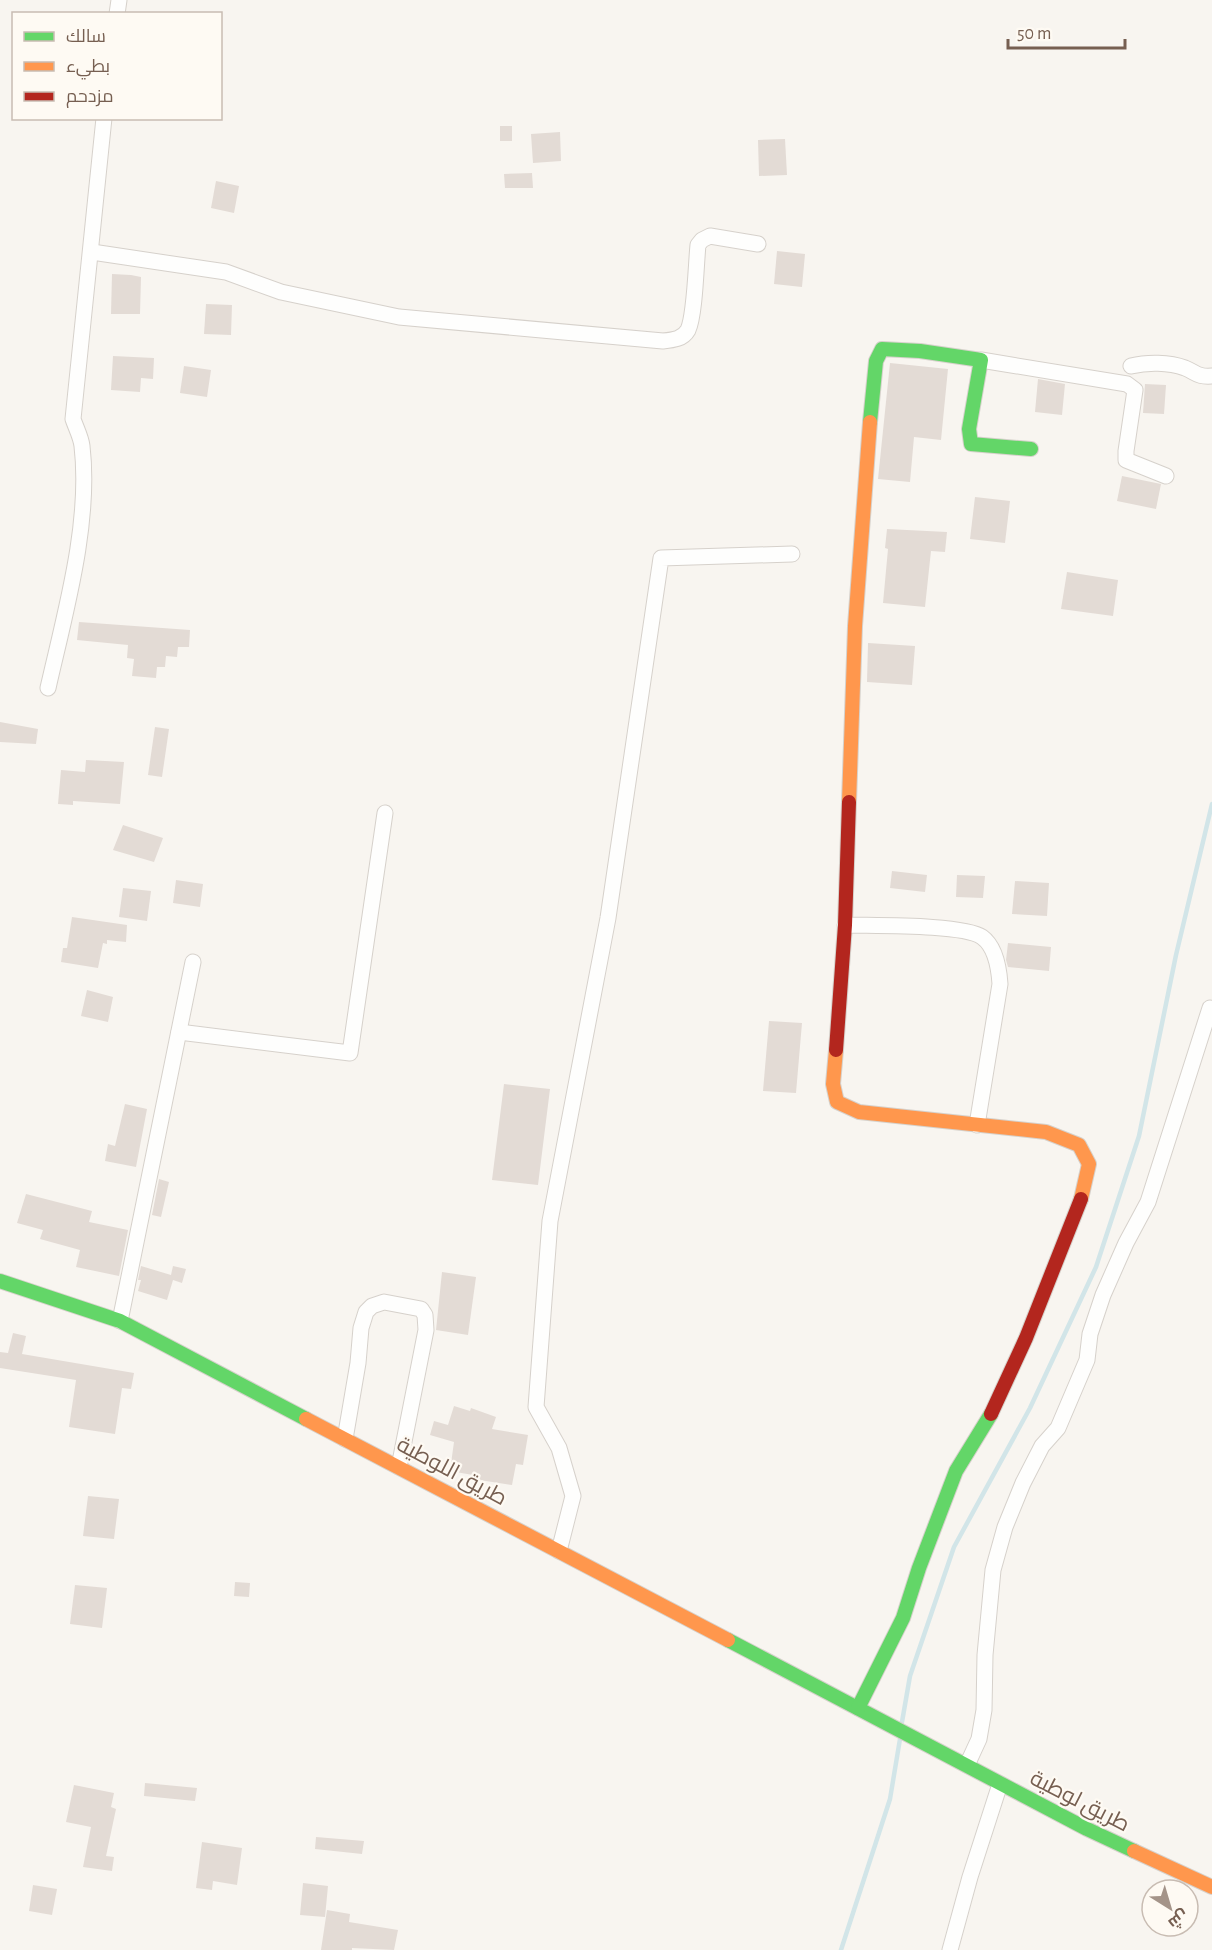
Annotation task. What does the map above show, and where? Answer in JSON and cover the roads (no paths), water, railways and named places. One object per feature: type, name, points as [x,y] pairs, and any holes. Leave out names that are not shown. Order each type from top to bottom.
[{"type":"street","points":[[48,688],[75,571],[81,514],[83,492],[81,444],[73,419],[92,252],[94,201],[104,120]]},
{"type":"street","points":[[92,252],[226,272],[281,292],[399,317],[663,341],[678,339],[687,330],[692,310],[698,246],[702,240],[710,236],[758,244]]},
{"type":"street","points":[[858,1708],[903,1618],[919,1568],[956,1471],[989,1418],[1026,1338],[1080,1202],[1089,1164],[1079,1145],[1046,1132],[858,1112],[837,1102],[833,1084],[834,1053],[845,925],[855,626],[865,474],[876,361],[882,349],[920,351],[1127,384],[1135,390],[1126,460],[1166,476]]},
{"type":"street","points":[[981,360],[969,429],[971,444],[1031,449]]},
{"type":"street","points":[[1131,366],[1155,363],[1185,368],[1200,377],[1212,376]]},
{"type":"street","points":[[559,1551],[573,1496],[559,1448],[536,1407],[550,1221],[608,918],[661,558],[792,554]]},
{"type":"street","points":[[179,1032],[350,1053],[385,813]]},
{"type":"street","points":[[845,925],[919,927],[958,931],[981,936],[989,944],[999,969],[1000,984],[977,1125]]},
{"type":"street","points":[[120,1322],[193,962]]},
{"type":"street","points":[[967,1765],[979,1739],[984,1710],[985,1655],[992,1580],[1005,1527],[1023,1483],[1042,1446],[1058,1428],[1083,1369],[1089,1351],[1090,1334],[1103,1295],[1126,1243],[1148,1202],[1210,1008]]},
{"type":"street","name":"طريق اللوطية","points":[[0,1281],[120,1322],[933,1748]]},
{"type":"street","points":[[345,1439],[358,1363],[361,1328],[366,1312],[372,1306],[384,1302],[422,1309],[425,1315],[426,1330],[399,1467]]},
{"type":"street","name":"طريق لوطية","points":[[933,1748],[1086,1829],[1212,1887]]},
{"type":"street","points":[[950,1950],[970,1877],[1000,1784]]},
{"type":"waterway","points":[[902,1722],[910,1676],[954,1547],[1030,1408],[1096,1267],[1139,1136],[1176,955],[1212,804]]},
{"type":"waterway","points":[[841,1950],[890,1799],[900,1739]]}]
